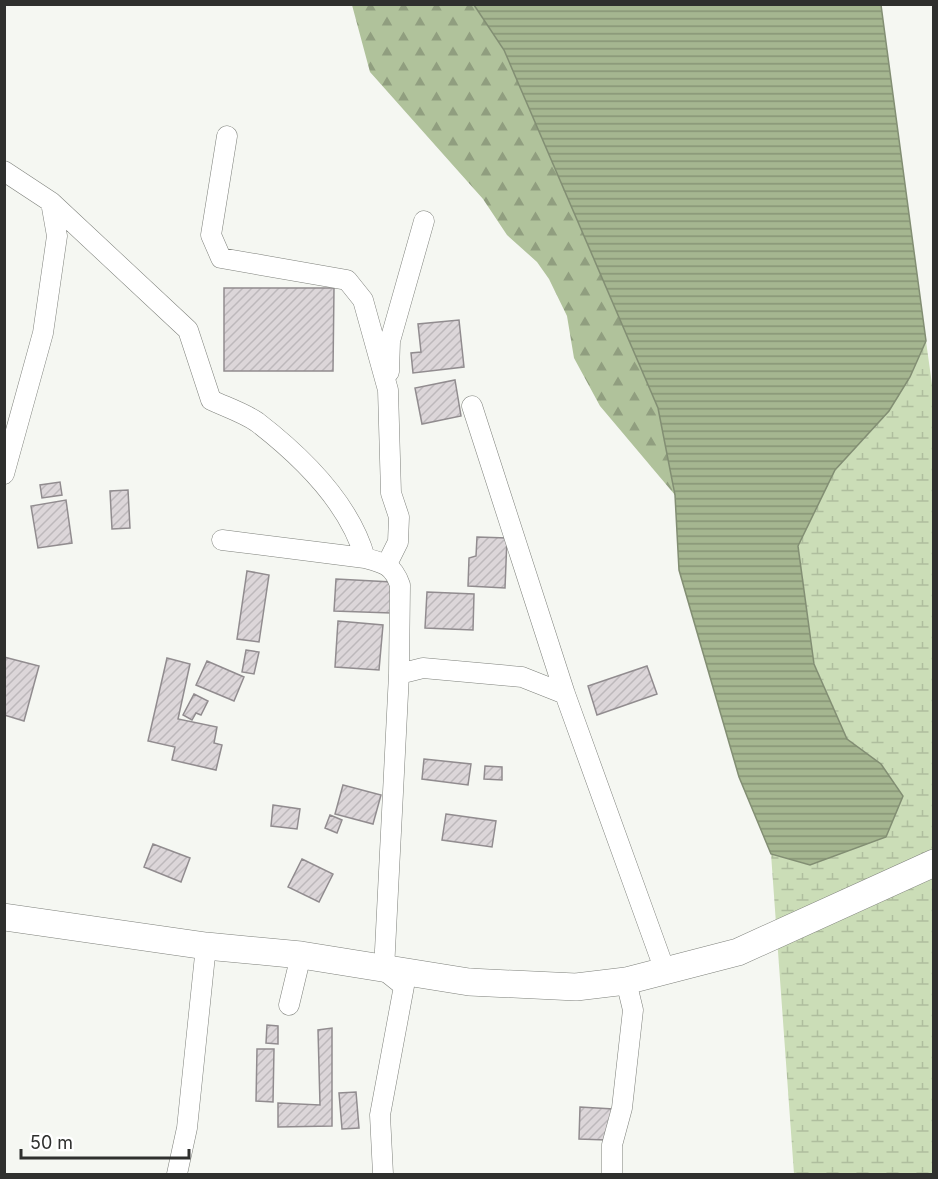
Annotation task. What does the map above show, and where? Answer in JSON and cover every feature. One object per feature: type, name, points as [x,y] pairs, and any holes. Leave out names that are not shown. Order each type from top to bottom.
[{"type":"main road","points":[[4,917],[206,946],[301,955],[469,982],[576,987],[626,981],[738,952],[933,862]]},
{"type":"street","points":[[227,135],[211,235],[221,258],[347,280],[363,300],[388,390]]},
{"type":"street","points":[[4,171],[51,202],[188,330],[211,400],[255,421],[314,472],[358,534],[365,558]]},
{"type":"street","points":[[4,474],[43,333],[57,236],[51,202]]},
{"type":"street","points":[[387,564],[398,542],[399,517],[391,493],[388,390],[390,341],[424,221]]},
{"type":"street","points":[[472,406],[565,694],[665,971]]},
{"type":"street","points":[[222,540],[365,558],[387,564],[396,573],[400,585],[399,674],[384,970],[404,986],[380,1115],[383,1174]]},
{"type":"street","points":[[399,674],[423,668],[522,677],[565,694]]},
{"type":"street","points":[[177,1174],[187,1128],[206,946]]},
{"type":"street","points":[[289,1005],[301,955]]},
{"type":"street","points":[[612,1174],[612,1145],[622,1108],[633,1010],[626,981]]},
{"type":"green space","points":[[352,5],[474,5],[504,50],[658,408],[675,495],[600,406],[574,358],[567,316],[549,279],[537,262],[507,235],[483,199],[370,72]]},
{"type":"green space","points":[[926,341],[934,399],[933,1174],[794,1174],[771,854],[810,865],[881,764],[847,739],[814,663],[798,546],[835,470],[889,411],[910,377]]},
{"type":"shaded area","points":[[474,5],[881,5],[926,341],[910,377],[889,411],[835,470],[798,546],[814,664],[847,739],[881,764],[903,796],[886,837],[810,865],[771,854],[739,777],[679,570],[675,495],[658,408],[504,50]]},
{"type":"building","points":[[224,288],[334,288],[333,371],[224,371]]},
{"type":"building","points":[[459,320],[464,367],[413,373],[411,353],[421,352],[418,324]]},
{"type":"building","points":[[455,380],[461,416],[422,424],[415,388]]},
{"type":"building","points":[[60,482],[62,495],[42,498],[40,485]]},
{"type":"building","points":[[128,490],[130,528],[112,529],[110,491]]},
{"type":"building","points":[[66,500],[72,543],[38,548],[31,506]]},
{"type":"building","points":[[477,537],[507,538],[505,588],[468,586],[469,558],[476,556]]},
{"type":"building","points":[[247,571],[269,575],[259,642],[237,639]]},
{"type":"building","points":[[336,579],[392,582],[391,613],[334,611]]},
{"type":"building","points":[[427,592],[474,594],[473,630],[425,628]]},
{"type":"building","points":[[338,621],[383,625],[379,670],[335,667]]},
{"type":"building","points":[[246,650],[259,652],[254,674],[242,672]]},
{"type":"building","points":[[4,657],[39,666],[24,721],[4,715]]},
{"type":"building","points":[[167,658],[190,664],[178,719],[217,727],[214,743],[222,745],[216,770],[172,760],[175,747],[148,741]]},
{"type":"building","points":[[207,661],[244,677],[234,701],[196,685]]},
{"type":"building","points":[[647,666],[657,694],[597,715],[588,686]]},
{"type":"building","points":[[194,694],[208,701],[201,715],[196,713],[192,720],[183,715]]},
{"type":"building","points":[[424,759],[471,764],[468,785],[422,779]]},
{"type":"building","points":[[485,766],[502,767],[502,780],[484,779]]},
{"type":"building","points":[[343,785],[381,795],[373,824],[335,814]]},
{"type":"building","points":[[273,805],[300,809],[297,829],[271,826]]},
{"type":"building","points":[[446,814],[496,821],[492,847],[442,840]]},
{"type":"building","points":[[330,815],[342,820],[337,833],[325,828]]},
{"type":"building","points":[[153,844],[190,858],[181,882],[144,867]]},
{"type":"building","points":[[302,859],[333,874],[319,902],[288,887]]},
{"type":"building","points":[[267,1025],[278,1026],[278,1044],[266,1043]]},
{"type":"building","points":[[332,1028],[332,1126],[278,1127],[278,1103],[320,1105],[318,1030]]},
{"type":"building","points":[[257,1049],[274,1049],[273,1102],[256,1101]]},
{"type":"building","points":[[356,1092],[359,1128],[342,1129],[339,1093]]},
{"type":"building","points":[[580,1107],[613,1109],[606,1140],[579,1139]]}]
